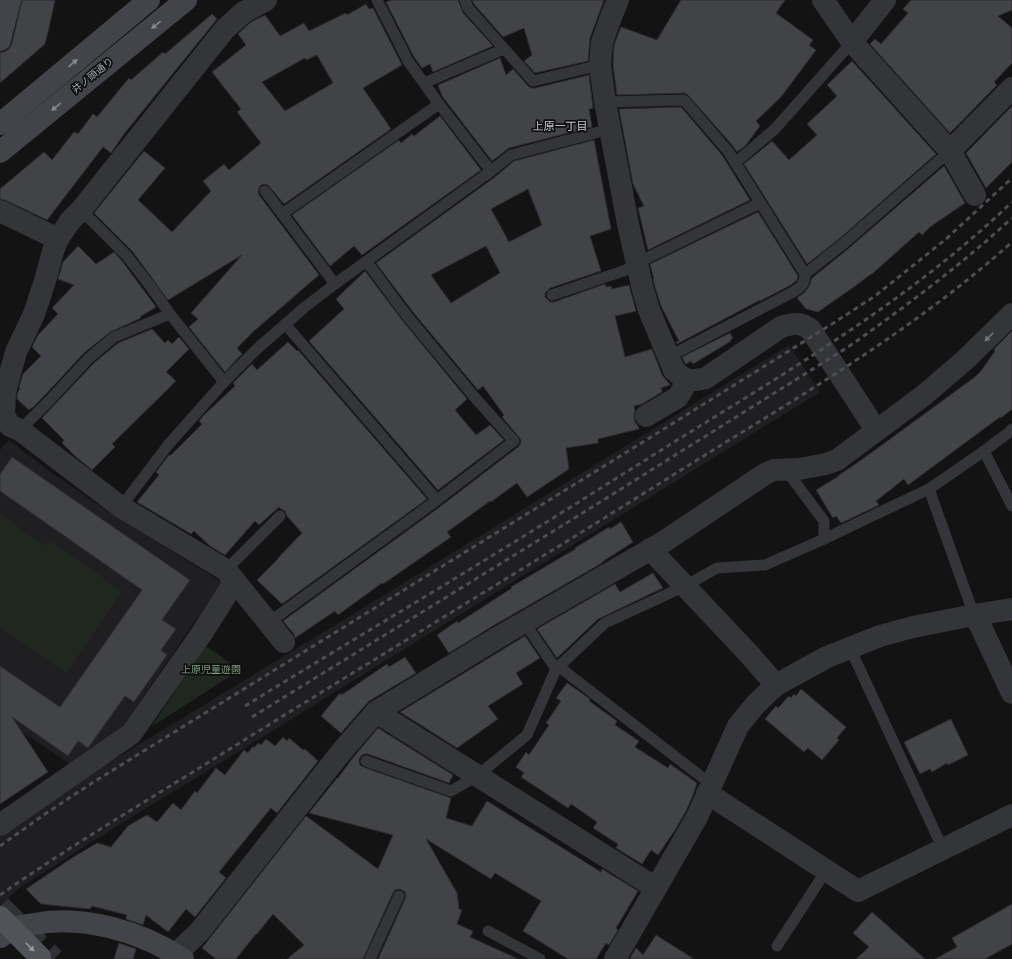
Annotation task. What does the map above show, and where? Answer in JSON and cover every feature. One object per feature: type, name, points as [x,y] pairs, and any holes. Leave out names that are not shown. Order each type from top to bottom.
[{"type":"main road","points":[[0,40],[10,0]]},
{"type":"main road","points":[[0,124],[149,0]]},
{"type":"main road","name":"井ノ頭通り","points":[[2,147],[186,0]]},
{"type":"main road","points":[[0,917],[40,957]]},
{"type":"main road","points":[[0,937],[17,927],[44,922],[64,921],[86,923],[112,927],[136,936],[156,944],[176,958]]},
{"type":"street","points":[[266,0],[244,12],[225,29],[81,210],[70,221],[58,238],[34,314],[16,352],[5,392],[4,415],[10,430],[121,507],[231,576],[284,642]]},
{"type":"street","points":[[618,0],[602,42],[600,66],[605,102],[628,224],[643,290],[649,310],[674,370],[680,376],[688,380],[696,381],[706,378],[781,327],[790,324],[807,326],[876,430]]},
{"type":"street","points":[[824,0],[852,42],[950,151],[975,195]]},
{"type":"street","points":[[852,42],[885,0]]},
{"type":"street","points":[[950,151],[1012,88]]},
{"type":"street","points":[[0,211],[58,238]]},
{"type":"street","points":[[176,958],[200,931],[342,751],[376,712],[524,622],[665,541],[765,474],[774,470],[799,469],[826,464],[837,460],[923,396],[965,360],[1012,314]]},
{"type":"street","points":[[646,416],[678,397],[688,380]]},
{"type":"street","points":[[650,549],[749,654],[776,685]]},
{"type":"street","points":[[0,825],[131,734],[200,636],[231,576]]},
{"type":"street","points":[[615,959],[697,817],[738,726],[756,704],[776,685],[827,657],[880,636],[913,627],[1012,609]]},
{"type":"street","points":[[974,615],[1012,693]]},
{"type":"street","points":[[376,712],[656,888]]},
{"type":"street","points":[[710,789],[826,871],[858,891],[1012,815]]},
{"type":"lane","points":[[377,0],[408,61],[491,171]]},
{"type":"lane","points":[[465,0],[468,8],[533,81],[600,66]]},
{"type":"lane","points":[[735,163],[775,129],[852,42]]},
{"type":"lane","points":[[424,83],[504,49]]},
{"type":"lane","points":[[605,102],[684,100],[728,151],[805,274],[805,281],[801,287],[795,291],[668,357]]},
{"type":"lane","points":[[282,214],[439,104]]},
{"type":"lane","points":[[121,507],[168,445],[224,382],[258,348],[285,324],[335,284],[511,155],[610,130]]},
{"type":"lane","points":[[805,274],[843,244],[950,151]]},
{"type":"lane","points":[[266,191],[335,284]]},
{"type":"lane","points":[[552,294],[626,270],[637,263],[760,204]]},
{"type":"lane","points":[[81,210],[127,256],[170,314],[224,382]]},
{"type":"lane","points":[[268,622],[437,500],[514,441],[477,400],[407,316],[367,262]]},
{"type":"lane","points":[[10,430],[49,401],[89,358],[114,337],[170,314]]},
{"type":"lane","points":[[285,324],[437,500]]},
{"type":"lane","points":[[366,761],[450,791],[477,776],[527,735],[557,668],[605,623],[684,586],[717,568],[765,565],[824,539],[929,489],[984,451],[1012,429]]},
{"type":"lane","points":[[984,451],[1011,500]]},
{"type":"lane","points":[[786,470],[824,521],[824,539]]},
{"type":"lane","points":[[929,489],[974,615]]},
{"type":"lane","points":[[231,576],[280,516]]},
{"type":"lane","points":[[524,622],[557,668],[710,789]]},
{"type":"lane","points":[[850,648],[943,849]]},
{"type":"lane","points":[[777,946],[826,871]]},
{"type":"lane","points":[[370,959],[399,896]]},
{"type":"lane","points":[[488,930],[540,959]]},
{"type":"shaded area","points":[[789,345],[820,392],[122,823],[21,887],[0,905],[0,835],[89,775]]},
{"type":"shaded area","points":[[9,440],[48,470],[113,515],[222,582],[123,726],[71,765],[0,717],[0,450]]},
{"type":"green space","points":[[0,514],[46,546],[50,541],[122,591],[66,673],[0,628]]},
{"type":"green space","name":"上原児童遊園","points":[[206,646],[230,663],[237,672],[151,727]]},
{"type":"building","points":[[22,0],[55,0],[45,44],[0,83],[0,52],[4,52],[9,49],[12,43]]},
{"type":"building","points":[[392,0],[458,0],[463,13],[493,46],[433,72],[430,64],[422,68],[414,57],[386,2]]},
{"type":"building","points":[[472,0],[604,0],[590,38],[588,61],[535,73],[524,61],[532,55],[524,28],[503,37]]},
{"type":"building","points":[[681,0],[785,0],[776,13],[813,40],[809,45],[816,50],[781,97],[756,121],[760,126],[746,145],[737,152],[687,94],[617,95],[613,65],[614,45],[621,27],[657,40]]},
{"type":"building","points":[[911,0],[1012,0],[1012,10],[998,16],[1012,28],[1012,63],[994,82],[997,85],[950,133],[870,44],[875,39],[881,44],[908,13],[903,9]]},
{"type":"building","points":[[366,4],[369,9],[373,8],[402,65],[363,88],[391,129],[284,204],[268,185],[261,185],[258,191],[259,195],[319,275],[254,331],[237,348],[242,354],[225,372],[189,327],[198,319],[191,313],[242,255],[168,300],[133,252],[94,213],[144,151],[165,168],[138,200],[172,232],[211,191],[203,181],[224,164],[229,170],[261,143],[237,112],[241,109],[212,72],[246,45],[238,34],[251,22],[265,15],[280,36],[304,23],[309,31],[346,13],[347,15]],"holes":[[[317,55],[333,83],[285,111],[262,82],[305,58],[306,60]]]},
{"type":"building","points":[[212,14],[217,19],[124,134],[111,153],[103,147],[47,220],[0,199],[0,189],[44,152],[52,160],[74,132],[78,134],[93,114],[97,117],[129,78],[131,80],[163,52],[165,54]]},
{"type":"building","points":[[500,58],[506,75],[513,69],[531,88],[589,75],[593,108],[589,109],[592,127],[509,148],[492,161],[442,96],[438,85]]},
{"type":"building","points":[[852,61],[936,154],[839,239],[807,264],[744,164],[772,141],[789,160],[817,135],[807,124],[837,96],[827,85]]},
{"type":"building","points":[[1012,106],[1012,162],[986,188],[966,153]]},
{"type":"building","points":[[681,107],[722,155],[750,200],[648,250],[638,208],[644,206],[633,184],[619,109]]},
{"type":"building","points":[[440,116],[481,170],[362,255],[354,246],[330,266],[292,215],[399,140],[401,143],[412,134],[414,136]]},
{"type":"building","points":[[594,140],[611,229],[590,236],[601,271],[550,288],[545,293],[545,297],[550,302],[554,302],[605,284],[606,287],[611,286],[612,289],[629,285],[636,311],[615,316],[625,357],[652,349],[662,375],[670,385],[661,388],[662,392],[642,404],[634,406],[635,422],[639,429],[598,439],[598,443],[566,448],[569,469],[527,497],[517,483],[447,532],[451,537],[383,584],[382,583],[338,615],[335,611],[295,638],[294,634],[283,621],[437,509],[518,447],[521,443],[519,437],[502,417],[504,415],[483,386],[478,390],[413,312],[376,263],[495,177],[514,161]],"holes":[[[528,189],[542,225],[509,242],[491,209]],[[486,246],[500,273],[451,303],[431,275]]]},
{"type":"building","points":[[944,166],[965,203],[930,227],[922,235],[919,232],[872,274],[818,312],[806,309],[797,298],[808,288],[812,278]]},
{"type":"building","points":[[758,212],[798,276],[797,280],[791,285],[677,344],[676,342],[679,341],[661,306],[650,264]]},
{"type":"building","points":[[78,246],[96,264],[114,252],[156,307],[140,317],[141,318],[110,332],[84,353],[29,410],[17,399],[19,387],[23,374],[41,356],[32,347],[38,335],[58,314],[52,308],[74,285],[58,279],[63,262]]},
{"type":"building","points":[[365,271],[402,320],[467,399],[455,410],[476,435],[490,425],[504,440],[438,490],[309,341],[344,309],[336,299]]},
{"type":"building","points":[[152,329],[165,343],[168,340],[172,344],[179,337],[189,349],[166,372],[176,381],[112,444],[115,447],[92,470],[62,443],[64,440],[42,418],[94,363],[118,343]]},
{"type":"building","points":[[1012,331],[1012,409],[908,485],[904,479],[876,501],[879,505],[841,523],[836,516],[833,518],[816,490],[839,476],[975,377],[995,351],[994,349]]},
{"type":"building","points":[[730,333],[733,338],[730,340],[731,341],[693,364],[691,361],[686,364],[685,363],[682,357]]},
{"type":"building","points":[[288,342],[297,351],[298,350],[427,499],[282,604],[257,580],[302,533],[287,516],[285,511],[279,507],[259,525],[255,521],[225,555],[210,546],[194,531],[191,534],[137,502],[159,475],[156,472],[169,455],[170,456],[202,424],[199,421],[235,386],[233,383],[252,364],[257,370]]},
{"type":"building","points":[[12,457],[190,580],[162,620],[176,629],[161,650],[167,655],[134,702],[125,696],[88,748],[78,741],[68,756],[12,717],[48,772],[0,804],[0,666],[60,707],[142,590],[0,491],[0,474]]},
{"type":"building","points":[[621,522],[633,542],[602,563],[449,653],[437,635],[457,621],[458,623],[512,588],[511,587],[576,549],[575,548],[609,527],[610,529]]},
{"type":"building","points":[[653,573],[663,588],[598,619],[557,658],[537,629],[615,584],[620,592]]},
{"type":"building","points":[[525,636],[540,658],[516,673],[523,684],[488,706],[498,719],[457,748],[400,712]]},
{"type":"building","points":[[405,657],[416,673],[369,701],[341,733],[321,716],[339,694],[343,694],[387,664],[389,667]]},
{"type":"building","points":[[567,683],[617,721],[615,725],[639,741],[635,747],[668,768],[670,764],[697,783],[686,811],[675,830],[658,855],[651,850],[642,864],[616,848],[618,844],[593,828],[597,822],[571,804],[568,808],[521,777],[524,773],[516,767],[526,752],[529,755],[549,725],[546,723],[561,701],[556,698]]},
{"type":"building","points":[[801,689],[846,727],[837,738],[839,740],[822,760],[808,748],[804,752],[765,719],[776,706],[778,708],[789,696],[791,698],[794,694],[796,696]]},
{"type":"building","points":[[951,719],[968,755],[948,765],[947,763],[932,772],[930,769],[920,774],[904,742]]},
{"type":"building","points":[[378,728],[453,775],[449,783],[368,754],[362,755],[359,759],[361,766],[451,798],[446,818],[472,826],[487,801],[601,872],[602,869],[638,891],[616,928],[618,930],[609,945],[606,943],[596,959],[568,959],[523,931],[541,901],[495,873],[491,879],[426,839],[457,893],[459,909],[462,910],[457,924],[473,931],[470,937],[518,959],[378,959],[406,896],[405,892],[399,889],[395,890],[393,893],[363,959],[287,959],[304,945],[273,914],[236,959],[216,959],[202,948],[306,816],[378,869],[393,835],[309,813]]},
{"type":"building","points":[[283,737],[287,741],[289,738],[303,750],[305,749],[318,761],[277,813],[271,808],[219,872],[226,878],[195,917],[186,909],[168,932],[146,915],[143,925],[126,919],[127,915],[92,906],[90,909],[41,904],[26,889],[97,843],[111,847],[128,826],[147,815],[157,822],[173,803],[181,810],[195,791],[197,793],[216,768],[225,775],[244,750],[248,753],[253,746],[254,748],[258,743],[261,745],[266,739],[275,746]]},
{"type":"building","points":[[1012,904],[1012,944],[985,959],[935,959],[957,947],[952,938]]},
{"type":"building","points":[[872,912],[925,959],[856,959],[869,947],[853,933]]},
{"type":"building","points":[[656,935],[694,959],[630,958],[636,948],[643,955]]},
{"type":"building","points":[[119,943],[136,949],[133,959],[114,959]]},
{"type":"tunnel","points":[[0,906],[54,959]]},
{"type":"railway","points":[[0,846],[92,783],[643,442],[875,296],[946,239],[1012,178]]},
{"type":"railway","points":[[245,706],[520,538],[763,387],[850,331],[934,270],[974,237],[1012,202]]},
{"type":"railway","points":[[252,717],[848,347],[932,285],[1012,218]]},
{"type":"railway","points":[[0,895],[112,822],[855,361],[936,304],[975,274],[1012,242]]},
{"type":"district","name":"上原一丁目","points":[[560,127]]}]
